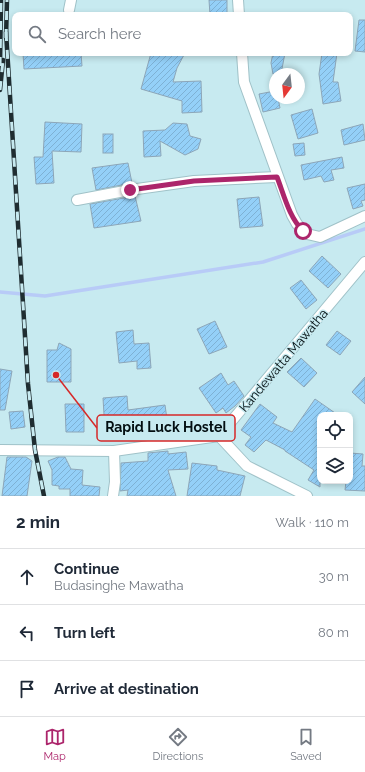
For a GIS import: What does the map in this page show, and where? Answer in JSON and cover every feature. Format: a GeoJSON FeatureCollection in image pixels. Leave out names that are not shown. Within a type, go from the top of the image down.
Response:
{"type":"FeatureCollection","features":[{"type":"Feature","properties":{"kind":"street"},"geometry":{"type":"LineString","coordinates":[[238,0],[239,12]]}},
{"type":"Feature","properties":{"kind":"street"},"geometry":{"type":"LineString","coordinates":[[242,56],[244,82],[277,177],[297,224],[307,234],[320,237],[365,216]]}},
{"type":"Feature","properties":{"kind":"street"},"geometry":{"type":"LineString","coordinates":[[77,200],[130,190],[194,181],[277,177]]}},
{"type":"Feature","properties":{"kind":"street","name":"Kandewatta Mawatha"},"geometry":{"type":"LineString","coordinates":[[219,436],[365,262]]}},
{"type":"Feature","properties":{"kind":"street"},"geometry":{"type":"LineString","coordinates":[[0,450],[114,450],[219,436],[247,466],[307,496]]}},
{"type":"Feature","properties":{"kind":"street"},"geometry":{"type":"LineString","coordinates":[[113,496],[114,450]]}},
{"type":"Feature","properties":{"kind":"building"},"geometry":{"type":"Polygon","coordinates":[[[209,0],[227,0],[227,12],[210,12],[209,0]]]}},
{"type":"Feature","properties":{"kind":"building"},"geometry":{"type":"Polygon","coordinates":[[[359,20],[365,20],[365,52],[355,51],[359,20]]]}},
{"type":"Feature","properties":{"kind":"building"},"geometry":{"type":"Polygon","coordinates":[[[23,56],[81,56],[82,66],[24,69],[23,56]]]}},
{"type":"Feature","properties":{"kind":"building"},"geometry":{"type":"Polygon","coordinates":[[[150,56],[183,56],[177,68],[173,82],[201,81],[202,112],[182,113],[182,101],[141,89],[150,56]]]}},
{"type":"Feature","properties":{"kind":"building"},"geometry":{"type":"Polygon","coordinates":[[[272,56],[284,56],[282,68],[272,68],[272,56]]]}},
{"type":"Feature","properties":{"kind":"building"},"geometry":{"type":"Polygon","coordinates":[[[322,56],[337,56],[333,82],[338,82],[341,101],[323,104],[319,74],[322,56]]]}},
{"type":"Feature","properties":{"kind":"building"},"geometry":{"type":"Polygon","coordinates":[[[269,92],[269,104],[279,104],[280,108],[263,112],[259,94],[269,92]]]}},
{"type":"Feature","properties":{"kind":"building"},"geometry":{"type":"Polygon","coordinates":[[[312,109],[318,133],[298,139],[291,115],[312,109]]]}},
{"type":"Feature","properties":{"kind":"building"},"geometry":{"type":"Polygon","coordinates":[[[45,122],[82,124],[81,152],[52,151],[54,183],[36,184],[34,157],[43,157],[45,122]]]}},
{"type":"Feature","properties":{"kind":"building"},"geometry":{"type":"Polygon","coordinates":[[[173,123],[187,124],[190,136],[201,139],[198,149],[185,155],[160,141],[161,156],[144,157],[143,131],[165,130],[173,123]]]}},
{"type":"Feature","properties":{"kind":"building"},"geometry":{"type":"Polygon","coordinates":[[[363,124],[365,140],[344,145],[341,130],[363,124]]]}},
{"type":"Feature","properties":{"kind":"building"},"geometry":{"type":"Polygon","coordinates":[[[103,134],[113,134],[113,153],[103,153],[103,134]]]}},
{"type":"Feature","properties":{"kind":"building"},"geometry":{"type":"Polygon","coordinates":[[[304,143],[305,155],[295,156],[293,144],[304,143]]]}},
{"type":"Feature","properties":{"kind":"building"},"geometry":{"type":"Polygon","coordinates":[[[342,157],[344,168],[331,170],[334,180],[324,182],[321,176],[304,180],[301,165],[342,157]]]}},
{"type":"Feature","properties":{"kind":"building"},"geometry":{"type":"Polygon","coordinates":[[[128,163],[132,183],[96,190],[92,168],[128,163]]]}},
{"type":"Feature","properties":{"kind":"building"},"geometry":{"type":"Polygon","coordinates":[[[365,184],[365,200],[361,201],[363,206],[353,209],[347,188],[365,184]]]}},
{"type":"Feature","properties":{"kind":"building"},"geometry":{"type":"Polygon","coordinates":[[[135,196],[141,221],[94,228],[90,204],[135,196]]]}},
{"type":"Feature","properties":{"kind":"building"},"geometry":{"type":"Polygon","coordinates":[[[259,197],[263,226],[240,228],[237,199],[259,197]]]}},
{"type":"Feature","properties":{"kind":"building"},"geometry":{"type":"Polygon","coordinates":[[[322,256],[341,274],[328,288],[309,271],[322,256]]]}},
{"type":"Feature","properties":{"kind":"building"},"geometry":{"type":"Polygon","coordinates":[[[301,280],[317,300],[306,309],[290,288],[301,280]]]}},
{"type":"Feature","properties":{"kind":"building"},"geometry":{"type":"Polygon","coordinates":[[[215,321],[227,347],[209,354],[197,329],[215,321]]]}},
{"type":"Feature","properties":{"kind":"building"},"geometry":{"type":"Polygon","coordinates":[[[133,330],[134,344],[149,343],[151,368],[137,369],[137,361],[119,363],[116,332],[133,330]]]}},
{"type":"Feature","properties":{"kind":"building"},"geometry":{"type":"Polygon","coordinates":[[[337,331],[351,341],[340,355],[326,345],[337,331]]]}},
{"type":"Feature","properties":{"kind":"building"},"geometry":{"type":"Polygon","coordinates":[[[59,343],[71,349],[71,382],[47,382],[47,350],[57,350],[59,343]]]}},
{"type":"Feature","properties":{"kind":"building"},"geometry":{"type":"Polygon","coordinates":[[[301,358],[317,373],[304,387],[287,372],[301,358]]]}},
{"type":"Feature","properties":{"kind":"building"},"geometry":{"type":"Polygon","coordinates":[[[0,369],[12,371],[5,410],[0,410],[0,369]]]}},
{"type":"Feature","properties":{"kind":"building"},"geometry":{"type":"Polygon","coordinates":[[[221,373],[228,385],[234,381],[244,396],[226,413],[223,408],[216,413],[199,388],[221,373]]]}},
{"type":"Feature","properties":{"kind":"building"},"geometry":{"type":"Polygon","coordinates":[[[365,377],[365,404],[352,392],[365,377]]]}},
{"type":"Feature","properties":{"kind":"building"},"geometry":{"type":"Polygon","coordinates":[[[127,396],[128,410],[165,405],[168,426],[105,431],[103,398],[127,396]]]}},
{"type":"Feature","properties":{"kind":"building"},"geometry":{"type":"Polygon","coordinates":[[[315,399],[334,412],[317,412],[317,484],[320,484],[320,487],[308,480],[314,470],[285,450],[266,440],[254,452],[245,445],[251,437],[241,430],[260,404],[277,417],[273,423],[292,432],[315,399]]]}},
{"type":"Feature","properties":{"kind":"building"},"geometry":{"type":"Polygon","coordinates":[[[65,404],[84,404],[84,432],[66,432],[65,404]]]}},
{"type":"Feature","properties":{"kind":"building"},"geometry":{"type":"Polygon","coordinates":[[[23,411],[25,427],[11,429],[9,412],[23,411]]]}},
{"type":"Feature","properties":{"kind":"building"},"geometry":{"type":"Polygon","coordinates":[[[168,451],[168,454],[186,452],[188,469],[168,470],[176,496],[127,496],[128,490],[120,491],[121,463],[148,461],[148,453],[168,451]]]}},
{"type":"Feature","properties":{"kind":"building"},"geometry":{"type":"Polygon","coordinates":[[[353,453],[363,454],[362,466],[365,466],[365,491],[345,490],[346,484],[353,484],[353,453]]]}},
{"type":"Feature","properties":{"kind":"building"},"geometry":{"type":"Polygon","coordinates":[[[7,457],[26,457],[32,461],[27,496],[2,496],[7,457]]]}},
{"type":"Feature","properties":{"kind":"building"},"geometry":{"type":"Polygon","coordinates":[[[58,457],[65,457],[71,469],[83,470],[82,485],[100,487],[99,496],[70,496],[70,489],[59,489],[59,486],[52,485],[52,470],[48,461],[58,457]]]}},
{"type":"Feature","properties":{"kind":"building"},"geometry":{"type":"Polygon","coordinates":[[[192,463],[217,466],[217,470],[245,476],[240,496],[187,496],[192,463]]]}},
{"type":"Feature","properties":{"kind":"waterway"},"geometry":{"type":"LineString","coordinates":[[0,292],[45,296],[263,262],[365,229]]}},
{"type":"Feature","properties":{"kind":"railway"},"geometry":{"type":"LineString","coordinates":[[0,66],[1,0]]}},
{"type":"Feature","properties":{"kind":"railway"},"geometry":{"type":"LineString","coordinates":[[6,38],[7,0]]}},
{"type":"Feature","properties":{"kind":"railway"},"geometry":{"type":"LineString","coordinates":[[6,32],[28,384],[35,450],[44,496]]}},
{"type":"Feature","properties":{"kind":"railway"},"geometry":{"type":"LineString","coordinates":[[0,90],[3,60]]}},
{"type":"Feature","properties":{"kind":"place","name":"Rapid Luck Hostel"},"geometry":{"type":"Point","coordinates":[56,375]}},
{"type":"Feature","properties":{"kind":"route"},"geometry":{"type":"LineString","coordinates":[[130,190],[194,181],[277,177],[292,215],[303,231]]}}]}
